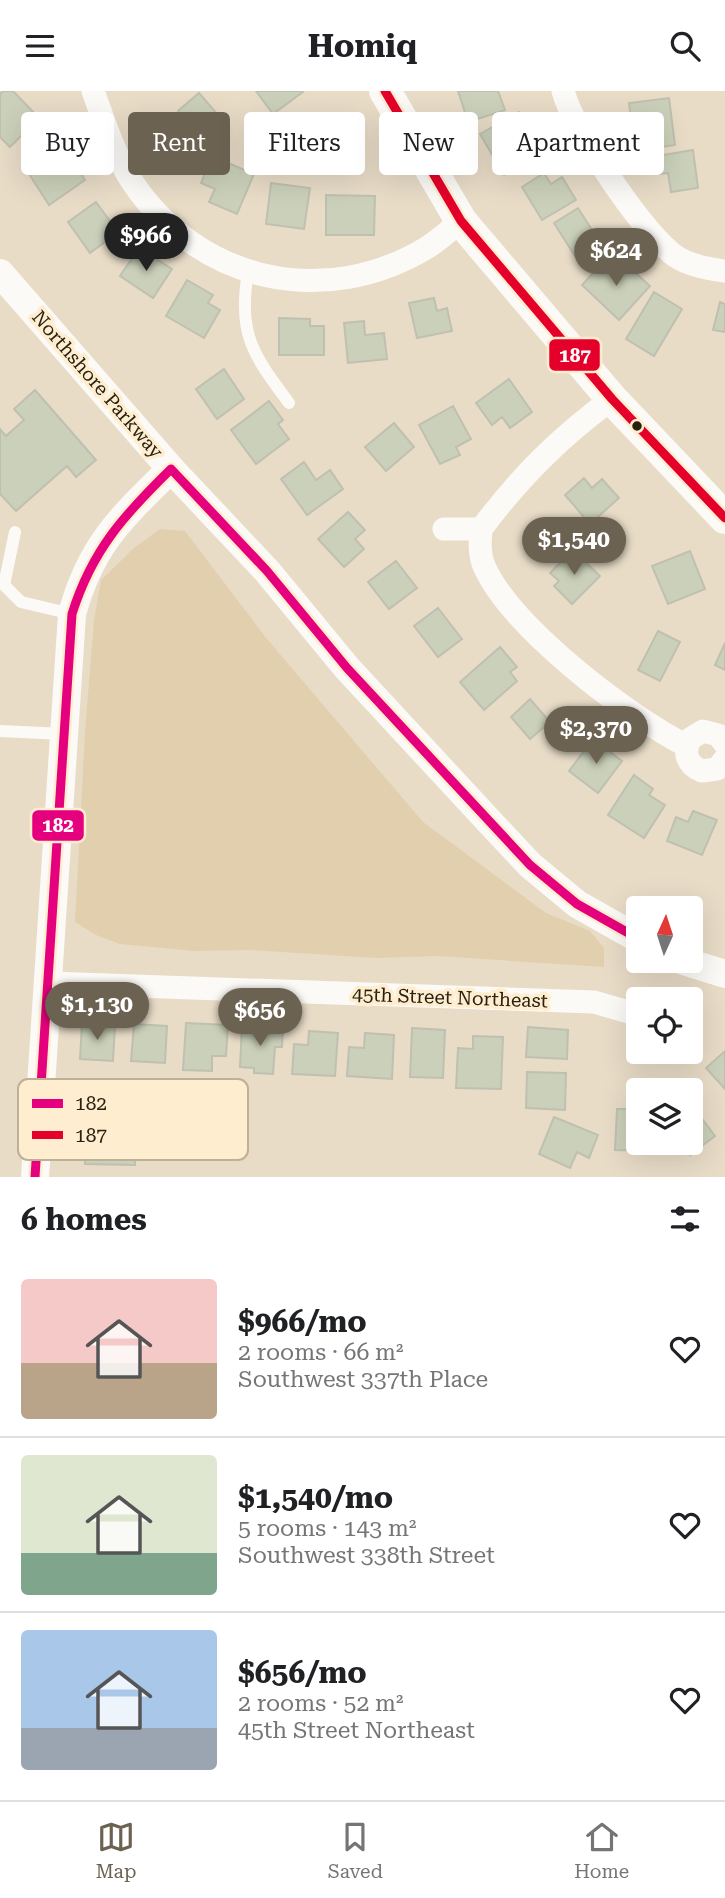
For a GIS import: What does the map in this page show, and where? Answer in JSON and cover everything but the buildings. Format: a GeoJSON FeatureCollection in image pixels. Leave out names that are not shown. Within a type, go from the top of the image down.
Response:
{"type":"FeatureCollection","features":[{"type":"Feature","properties":{"kind":"main road"},"geometry":{"type":"LineString","coordinates":[[385,91],[461,221],[612,399],[725,518]]}},
{"type":"Feature","properties":{"kind":"street"},"geometry":{"type":"LineString","coordinates":[[93,91],[132,182],[159,216],[193,246],[248,273],[296,282],[365,274],[427,248],[461,221]]}},
{"type":"Feature","properties":{"kind":"street"},"geometry":{"type":"LineString","coordinates":[[563,91],[589,143],[623,194],[671,253],[708,269],[725,271]]}},
{"type":"Feature","properties":{"kind":"street","name":"Northshore Parkway"},"geometry":{"type":"LineString","coordinates":[[0,272],[171,469],[267,571],[347,668],[530,865],[577,904],[626,932]]}},
{"type":"Feature","properties":{"kind":"street"},"geometry":{"type":"LineString","coordinates":[[612,399],[566,433],[523,476],[481,529],[483,563],[496,589],[516,614],[632,715],[687,746]]}},
{"type":"Feature","properties":{"kind":"street"},"geometry":{"type":"LineString","coordinates":[[43,1079],[72,614],[81,584],[101,543],[118,520],[171,469]]}},
{"type":"Feature","properties":{"kind":"street"},"geometry":{"type":"LineString","coordinates":[[444,529],[481,529]]}},
{"type":"Feature","properties":{"kind":"street"},"geometry":{"type":"LineString","coordinates":[[725,744],[718,735],[703,731],[690,739],[687,746],[689,762],[702,771],[717,769],[725,759]]}},
{"type":"Feature","properties":{"kind":"street"},"geometry":{"type":"LineString","coordinates":[[704,967],[725,974]]}},
{"type":"Feature","properties":{"kind":"street","name":"45th Street Northeast"},"geometry":{"type":"LineString","coordinates":[[50,983],[594,1002],[626,1011]]}},
{"type":"Feature","properties":{"kind":"lane"},"geometry":{"type":"LineString","coordinates":[[248,273],[243,301],[244,330],[255,356],[289,403]]}},
{"type":"Feature","properties":{"kind":"lane"},"geometry":{"type":"LineString","coordinates":[[15,532],[4,585],[21,603],[72,614]]}},
{"type":"Feature","properties":{"kind":"lane"},"geometry":{"type":"LineString","coordinates":[[0,731],[64,734]]}},
{"type":"Feature","properties":{"kind":"shaded area"},"geometry":{"type":"Polygon","coordinates":[[[160,529],[185,531],[267,639],[423,822],[546,913],[590,931],[604,948],[604,967],[438,956],[377,958],[249,950],[194,951],[120,944],[96,935],[75,922],[85,732],[94,620],[101,580],[134,548],[160,529]]]}},
{"type":"Feature","properties":{"kind":"transit line","name":"187"},"geometry":{"type":"LineString","coordinates":[[385,91],[461,221],[612,399],[725,518]]}},
{"type":"Feature","properties":{"kind":"transit line","name":"182"},"geometry":{"type":"LineString","coordinates":[[41,1079],[72,614],[89,571],[111,535],[171,469],[267,571],[347,668],[530,865],[577,904],[626,932]]}},
{"type":"Feature","properties":{"kind":"transit line","name":"182"},"geometry":{"type":"LineString","coordinates":[[35,1177],[36,1160]]}}]}
